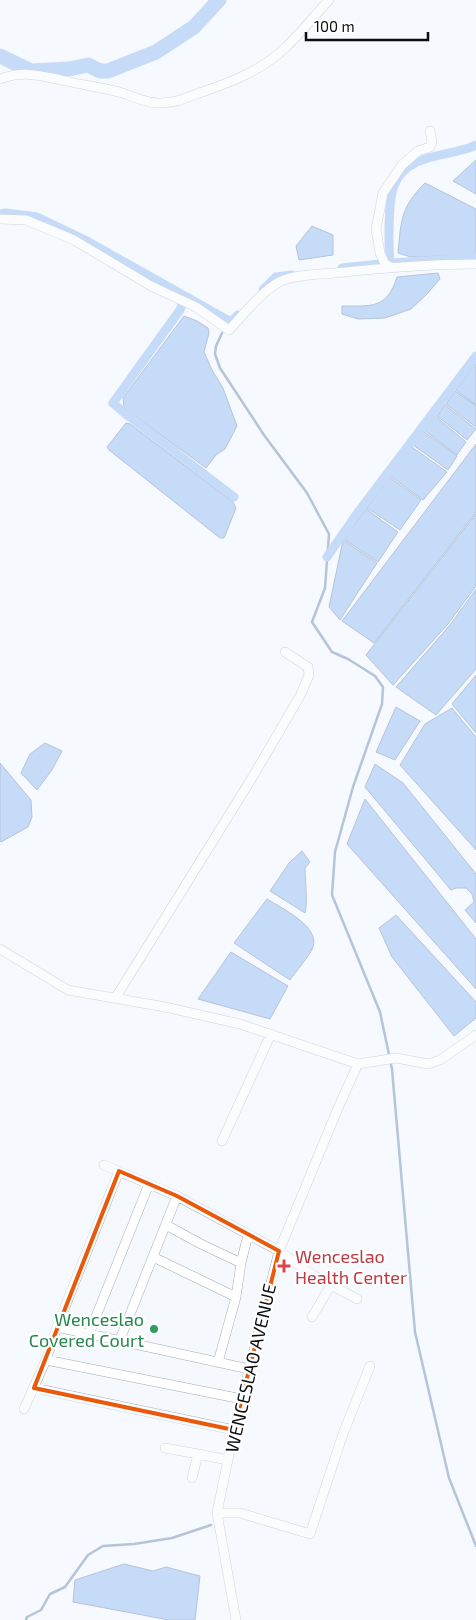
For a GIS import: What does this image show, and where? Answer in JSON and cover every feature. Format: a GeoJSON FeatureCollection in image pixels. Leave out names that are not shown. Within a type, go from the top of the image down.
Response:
{"type":"FeatureCollection","features":[{"type":"Feature","properties":{"kind":"street"},"geometry":{"type":"LineString","coordinates":[[0,79],[12,75],[32,73],[45,78],[55,77],[113,90],[158,103],[174,102],[243,76],[262,66],[285,48],[329,0]]}},
{"type":"Feature","properties":{"kind":"street"},"geometry":{"type":"LineString","coordinates":[[386,263],[376,229],[383,193],[402,165],[418,151],[430,147],[432,142],[430,131]]}},
{"type":"Feature","properties":{"kind":"street"},"geometry":{"type":"LineString","coordinates":[[0,219],[26,220],[74,240],[169,295],[196,307],[229,330],[269,289],[280,281],[386,263],[476,264]]}},
{"type":"Feature","properties":{"kind":"street"},"geometry":{"type":"LineString","coordinates":[[116,997],[252,778],[300,696],[309,675],[308,667],[284,652]]}},
{"type":"Feature","properties":{"kind":"street"},"geometry":{"type":"LineString","coordinates":[[0,949],[68,990],[116,997],[240,1024],[358,1064],[396,1058],[428,1064],[440,1060],[476,1034]]}},
{"type":"Feature","properties":{"kind":"street"},"geometry":{"type":"LineString","coordinates":[[222,1141],[271,1034]]}},
{"type":"Feature","properties":{"kind":"street","name":"WENCESLAO AVENUE"},"geometry":{"type":"LineString","coordinates":[[236,1620],[217,1513],[234,1430],[279,1251],[358,1064]]}},
{"type":"Feature","properties":{"kind":"street"},"geometry":{"type":"LineString","coordinates":[[104,1165],[177,1196],[279,1251],[331,1285],[357,1299]]}},
{"type":"Feature","properties":{"kind":"street"},"geometry":{"type":"LineString","coordinates":[[24,1409],[46,1360],[57,1327],[119,1171]]}},
{"type":"Feature","properties":{"kind":"street"},"geometry":{"type":"LineString","coordinates":[[89,1334],[149,1184]]}},
{"type":"Feature","properties":{"kind":"street"},"geometry":{"type":"LineString","coordinates":[[119,1342],[177,1196]]}},
{"type":"Feature","properties":{"kind":"street"},"geometry":{"type":"LineString","coordinates":[[166,1225],[241,1263]]}},
{"type":"Feature","properties":{"kind":"street"},"geometry":{"type":"LineString","coordinates":[[218,1362],[236,1297],[248,1234]]}},
{"type":"Feature","properties":{"kind":"street"},"geometry":{"type":"LineString","coordinates":[[153,1257],[236,1297]]}},
{"type":"Feature","properties":{"kind":"street"},"geometry":{"type":"LineString","coordinates":[[312,1317],[331,1285]]}},
{"type":"Feature","properties":{"kind":"street"},"geometry":{"type":"LineString","coordinates":[[57,1327],[249,1369]]}},
{"type":"Feature","properties":{"kind":"street"},"geometry":{"type":"LineString","coordinates":[[46,1360],[242,1399]]}},
{"type":"Feature","properties":{"kind":"street"},"geometry":{"type":"LineString","coordinates":[[217,1513],[240,1513],[310,1534],[343,1434],[370,1366]]}},
{"type":"Feature","properties":{"kind":"street"},"geometry":{"type":"LineString","coordinates":[[34,1388],[234,1430]]}},
{"type":"Feature","properties":{"kind":"street"},"geometry":{"type":"LineString","coordinates":[[165,1448],[228,1460]]}},
{"type":"Feature","properties":{"kind":"street"},"geometry":{"type":"LineString","coordinates":[[192,1478],[198,1454]]}},
{"type":"Feature","properties":{"kind":"highlighted area"},"geometry":{"type":"Polygon","coordinates":[[[119,1171],[177,1196],[279,1251],[234,1430],[34,1388],[119,1171]]]}},
{"type":"Feature","properties":{"kind":"water"},"geometry":{"type":"Polygon","coordinates":[[[476,160],[476,194],[453,181],[476,160]]]}},
{"type":"Feature","properties":{"kind":"water"},"geometry":{"type":"Polygon","coordinates":[[[425,183],[476,209],[476,255],[411,257],[398,253],[400,232],[407,207],[411,199],[425,183]]]}},
{"type":"Feature","properties":{"kind":"water"},"geometry":{"type":"Polygon","coordinates":[[[312,226],[333,235],[333,255],[299,260],[296,246],[312,226]]]}},
{"type":"Feature","properties":{"kind":"water"},"geometry":{"type":"Polygon","coordinates":[[[438,273],[440,279],[411,309],[385,318],[358,319],[342,314],[342,306],[377,304],[383,300],[393,287],[397,277],[438,273]]]}},
{"type":"Feature","properties":{"kind":"water"},"geometry":{"type":"Polygon","coordinates":[[[184,316],[208,328],[209,333],[204,352],[223,388],[237,426],[225,449],[216,455],[206,468],[124,408],[123,398],[184,316]]]}},
{"type":"Feature","properties":{"kind":"water"},"geometry":{"type":"Polygon","coordinates":[[[476,363],[476,405],[456,390],[476,363]]]}},
{"type":"Feature","properties":{"kind":"water"},"geometry":{"type":"Polygon","coordinates":[[[455,391],[476,406],[476,427],[446,404],[455,391]]]}},
{"type":"Feature","properties":{"kind":"water"},"geometry":{"type":"Polygon","coordinates":[[[445,405],[476,429],[467,440],[437,416],[445,405]]]}},
{"type":"Feature","properties":{"kind":"water"},"geometry":{"type":"Polygon","coordinates":[[[435,416],[466,442],[457,455],[424,430],[435,416]]]}},
{"type":"Feature","properties":{"kind":"water"},"geometry":{"type":"Polygon","coordinates":[[[126,423],[130,424],[233,502],[236,508],[224,538],[220,538],[109,450],[107,447],[126,423]]]}},
{"type":"Feature","properties":{"kind":"water"},"geometry":{"type":"Polygon","coordinates":[[[424,432],[457,456],[448,470],[413,445],[424,432]]]}},
{"type":"Feature","properties":{"kind":"water"},"geometry":{"type":"Polygon","coordinates":[[[476,444],[476,512],[374,643],[342,621],[476,444]]]}},
{"type":"Feature","properties":{"kind":"water"},"geometry":{"type":"Polygon","coordinates":[[[412,447],[447,472],[423,500],[389,475],[412,447]]]}},
{"type":"Feature","properties":{"kind":"water"},"geometry":{"type":"Polygon","coordinates":[[[389,477],[421,500],[400,530],[367,508],[389,477]]]}},
{"type":"Feature","properties":{"kind":"water"},"geometry":{"type":"Polygon","coordinates":[[[366,509],[398,532],[378,562],[344,539],[366,509]]]}},
{"type":"Feature","properties":{"kind":"water"},"geometry":{"type":"Polygon","coordinates":[[[476,514],[476,586],[448,624],[393,685],[366,655],[476,514]]]}},
{"type":"Feature","properties":{"kind":"water"},"geometry":{"type":"Polygon","coordinates":[[[343,540],[377,563],[340,620],[329,607],[343,540]]]}},
{"type":"Feature","properties":{"kind":"water"},"geometry":{"type":"Polygon","coordinates":[[[476,589],[476,669],[436,715],[396,687],[450,625],[476,589]]]}},
{"type":"Feature","properties":{"kind":"water"},"geometry":{"type":"Polygon","coordinates":[[[476,675],[476,733],[452,704],[476,675]]]}},
{"type":"Feature","properties":{"kind":"water"},"geometry":{"type":"Polygon","coordinates":[[[396,707],[420,721],[395,760],[376,752],[396,707]]]}},
{"type":"Feature","properties":{"kind":"water"},"geometry":{"type":"Polygon","coordinates":[[[452,708],[476,737],[476,850],[400,765],[425,724],[452,708]]]}},
{"type":"Feature","properties":{"kind":"water"},"geometry":{"type":"Polygon","coordinates":[[[45,743],[62,751],[52,770],[37,790],[21,773],[30,754],[45,743]]]}},
{"type":"Feature","properties":{"kind":"water"},"geometry":{"type":"Polygon","coordinates":[[[0,763],[31,800],[32,817],[28,827],[1,842],[0,841],[0,763]]]}},
{"type":"Feature","properties":{"kind":"water"},"geometry":{"type":"Polygon","coordinates":[[[375,764],[403,783],[476,874],[476,923],[465,910],[474,902],[472,894],[466,888],[451,890],[365,787],[375,764]]]}},
{"type":"Feature","properties":{"kind":"water"},"geometry":{"type":"Polygon","coordinates":[[[365,799],[476,939],[476,989],[347,844],[365,799]]]}},
{"type":"Feature","properties":{"kind":"water"},"geometry":{"type":"Polygon","coordinates":[[[302,851],[310,862],[305,868],[305,913],[270,891],[289,863],[302,851]]]}},
{"type":"Feature","properties":{"kind":"water"},"geometry":{"type":"Polygon","coordinates":[[[267,899],[298,918],[311,932],[314,939],[311,951],[290,980],[234,943],[267,899]]]}},
{"type":"Feature","properties":{"kind":"water"},"geometry":{"type":"Polygon","coordinates":[[[396,915],[476,1002],[476,1018],[454,1036],[392,957],[379,928],[396,915]]]}},
{"type":"Feature","properties":{"kind":"water"},"geometry":{"type":"Polygon","coordinates":[[[231,952],[288,986],[270,1019],[198,999],[231,952]]]}},
{"type":"Feature","properties":{"kind":"water"},"geometry":{"type":"Polygon","coordinates":[[[124,1564],[153,1571],[166,1567],[200,1576],[195,1620],[169,1620],[73,1602],[75,1580],[124,1564]]]}},
{"type":"Feature","properties":{"kind":"waterway"},"geometry":{"type":"LineString","coordinates":[[0,56],[31,71],[69,69],[88,65],[100,71],[108,71],[156,52],[194,27],[219,0]]}},
{"type":"Feature","properties":{"kind":"waterway"},"geometry":{"type":"LineString","coordinates":[[390,263],[389,228],[392,190],[401,174],[424,159],[476,145]]}},
{"type":"Feature","properties":{"kind":"waterway"},"geometry":{"type":"LineString","coordinates":[[0,214],[37,217],[85,240],[231,322],[238,315]]}},
{"type":"Feature","properties":{"kind":"waterway"},"geometry":{"type":"LineString","coordinates":[[342,268],[476,258]]}},
{"type":"Feature","properties":{"kind":"waterway"},"geometry":{"type":"LineString","coordinates":[[263,290],[276,277],[292,275]]}},
{"type":"Feature","properties":{"kind":"waterway"},"geometry":{"type":"LineString","coordinates":[[185,297],[180,310],[113,403],[234,497]]}},
{"type":"Feature","properties":{"kind":"waterway"},"geometry":{"type":"LineString","coordinates":[[222,333],[216,346],[215,354],[220,368],[264,435],[307,493],[329,534],[325,588],[312,622],[332,652],[348,659],[375,676],[383,687],[382,704],[353,787],[335,852],[332,895],[380,1012],[392,1069],[415,1332],[449,1478],[476,1546]]}},
{"type":"Feature","properties":{"kind":"waterway"},"geometry":{"type":"LineString","coordinates":[[327,557],[356,515],[476,356]]}},
{"type":"Feature","properties":{"kind":"waterway"},"geometry":{"type":"LineString","coordinates":[[26,1620],[27,1617],[41,1610],[50,1594],[65,1587],[88,1555],[103,1546],[134,1544],[172,1538],[211,1525]]}},
{"type":"Feature","properties":{"kind":"place","name":"Wenceslao Health Center"},"geometry":{"type":"Point","coordinates":[284,1266]}},
{"type":"Feature","properties":{"kind":"place","name":"Wenceslao Covered Court"},"geometry":{"type":"Point","coordinates":[154,1329]}}]}
